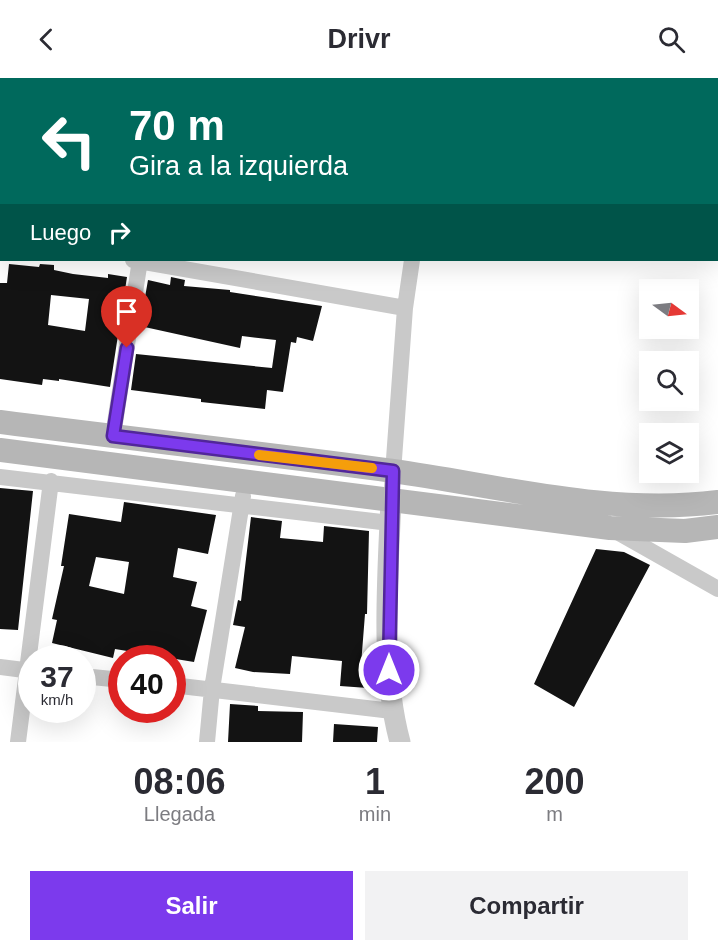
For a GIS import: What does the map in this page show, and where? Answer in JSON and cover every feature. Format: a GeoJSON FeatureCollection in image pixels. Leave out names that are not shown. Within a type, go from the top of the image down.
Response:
{"type":"FeatureCollection","features":[{"type":"Feature","properties":{"kind":"main road"},"geometry":{"type":"LineString","coordinates":[[0,422],[393,471],[615,506],[686,506],[718,502]]}},
{"type":"Feature","properties":{"kind":"main road"},"geometry":{"type":"LineString","coordinates":[[0,450],[245,480],[390,511],[610,528],[685,531],[718,527]]}},
{"type":"Feature","properties":{"kind":"street"},"geometry":{"type":"LineString","coordinates":[[113,436],[138,261]]}},
{"type":"Feature","properties":{"kind":"street"},"geometry":{"type":"LineString","coordinates":[[144,261],[405,308]]}},
{"type":"Feature","properties":{"kind":"street"},"geometry":{"type":"LineString","coordinates":[[400,742],[392,711],[389,670],[390,511],[405,308],[412,261]]}},
{"type":"Feature","properties":{"kind":"street"},"geometry":{"type":"LineString","coordinates":[[0,477],[51,481],[241,505],[390,511]]}},
{"type":"Feature","properties":{"kind":"street"},"geometry":{"type":"LineString","coordinates":[[207,742],[212,689],[245,480]]}},
{"type":"Feature","properties":{"kind":"street"},"geometry":{"type":"LineString","coordinates":[[32,645],[51,481]]}},
{"type":"Feature","properties":{"kind":"street"},"geometry":{"type":"LineString","coordinates":[[610,528],[718,589]]}},
{"type":"Feature","properties":{"kind":"street"},"geometry":{"type":"LineString","coordinates":[[0,667],[18,669]]}},
{"type":"Feature","properties":{"kind":"street"},"geometry":{"type":"LineString","coordinates":[[186,687],[392,711]]}},
{"type":"Feature","properties":{"kind":"street"},"geometry":{"type":"LineString","coordinates":[[18,742],[21,723]]}},
{"type":"Feature","properties":{"kind":"building"},"geometry":{"type":"Polygon","coordinates":[[[9,264],[39,267],[40,264],[54,265],[54,270],[73,274],[108,278],[108,274],[127,277],[110,387],[59,379],[59,381],[43,379],[42,385],[0,379],[0,283],[7,283],[9,264]],[[51,295],[48,325],[85,331],[89,299],[51,295]]]}},
{"type":"Feature","properties":{"kind":"building"},"geometry":{"type":"Polygon","coordinates":[[[171,277],[185,280],[184,286],[230,290],[230,292],[322,306],[313,341],[297,337],[296,343],[291,342],[283,392],[267,390],[265,409],[201,402],[201,399],[131,390],[136,354],[272,368],[276,340],[242,336],[240,348],[140,326],[148,280],[170,285],[171,277]]]}},
{"type":"Feature","properties":{"kind":"building"},"geometry":{"type":"Polygon","coordinates":[[[0,488],[33,491],[18,630],[0,629],[0,488]]]}},
{"type":"Feature","properties":{"kind":"building"},"geometry":{"type":"Polygon","coordinates":[[[124,502],[216,515],[208,554],[178,548],[173,577],[197,582],[191,606],[207,610],[194,662],[186,661],[186,645],[108,645],[108,657],[96,654],[96,645],[52,643],[57,620],[52,619],[64,566],[61,566],[69,514],[121,522],[124,502]],[[96,557],[89,586],[124,594],[129,562],[96,557]]]}},
{"type":"Feature","properties":{"kind":"building"},"geometry":{"type":"Polygon","coordinates":[[[251,517],[282,521],[280,538],[323,542],[324,526],[369,531],[367,614],[365,614],[361,665],[369,665],[368,688],[340,686],[342,661],[292,656],[290,674],[253,672],[235,668],[245,627],[233,625],[238,600],[241,601],[251,517]]]}},
{"type":"Feature","properties":{"kind":"building"},"geometry":{"type":"Polygon","coordinates":[[[596,549],[624,552],[650,565],[574,707],[534,684],[596,549]]]}},
{"type":"Feature","properties":{"kind":"building"},"geometry":{"type":"Polygon","coordinates":[[[230,704],[258,706],[258,711],[303,712],[302,742],[228,742],[230,704]]]}},
{"type":"Feature","properties":{"kind":"building"},"geometry":{"type":"Polygon","coordinates":[[[334,724],[378,727],[377,742],[333,742],[334,724]]]}},
{"type":"Feature","properties":{"kind":"slow traffic"},"geometry":{"type":"LineString","coordinates":[[259,455],[372,468]]}},
{"type":"Feature","properties":{"kind":"route"},"geometry":{"type":"LineString","coordinates":[[127,348],[113,436],[393,471],[389,579],[389,670]]}}]}
